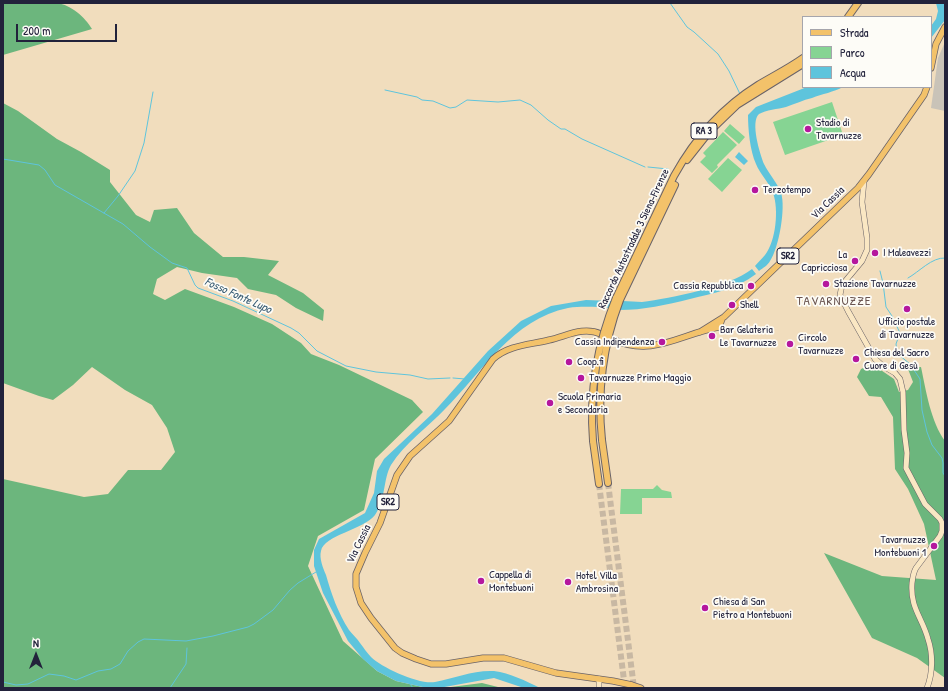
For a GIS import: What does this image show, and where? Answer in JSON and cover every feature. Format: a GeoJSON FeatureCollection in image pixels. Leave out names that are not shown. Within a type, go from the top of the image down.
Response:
{"type":"FeatureCollection","features":[{"type":"Feature","properties":{"kind":"highway"},"geometry":{"type":"LineString","coordinates":[[849,16],[858,3]]}},
{"type":"Feature","properties":{"kind":"highway"},"geometry":{"type":"LineString","coordinates":[[854,16],[862,3]]}},
{"type":"Feature","properties":{"kind":"highway","name":"Raccordo Autostradale 3 Siena-Firenze"},"geometry":{"type":"LineString","coordinates":[[600,484],[593,441],[592,401],[595,370],[604,330],[644,243],[684,159],[706,128],[734,102],[758,85],[802,59]]}},
{"type":"Feature","properties":{"kind":"highway","name":"Raccordo Autostradale 3 Siena-Firenze"},"geometry":{"type":"LineString","coordinates":[[644,243],[687,160],[710,131],[737,105],[802,65]]}},
{"type":"Feature","properties":{"kind":"highway","name":"Raccordo Autostradale 3 Siena-Firenze"},"geometry":{"type":"LineString","coordinates":[[608,483],[602,440],[600,406],[602,372],[618,299]]}},
{"type":"Feature","properties":{"kind":"main road"},"geometry":{"type":"LineString","coordinates":[[932,63],[936,44],[945,27]]}},
{"type":"Feature","properties":{"kind":"main road","name":"Via Cassia"},"geometry":{"type":"LineString","coordinates":[[612,339],[630,346],[645,346],[673,342],[718,324],[857,189],[924,95],[927,88]]}},
{"type":"Feature","properties":{"kind":"main road"},"geometry":{"type":"LineString","coordinates":[[864,181],[863,199],[867,247],[866,254],[860,264],[842,285],[840,291],[843,301],[875,359],[895,373],[900,379],[903,392],[907,453],[906,468],[926,504],[942,523],[942,531],[940,536],[916,568],[912,582],[913,604],[927,635],[931,654],[931,673],[927,688]]}},
{"type":"Feature","properties":{"kind":"main road"},"geometry":{"type":"LineString","coordinates":[[857,189],[863,199]]}},
{"type":"Feature","properties":{"kind":"main road","name":"Via Cassia"},"geometry":{"type":"LineString","coordinates":[[601,334],[593,331],[580,331],[547,341],[511,348],[502,352],[493,359],[449,421],[423,444],[404,464],[393,485],[386,509],[357,569],[355,581],[361,603],[371,618],[395,648],[412,658],[431,664],[446,664],[483,658],[512,659],[556,673],[599,679],[641,688]]}},
{"type":"Feature","properties":{"kind":"main road"},"geometry":{"type":"LineString","coordinates":[[599,679],[599,688]]}},
{"type":"Feature","properties":{"kind":"shaded area"},"geometry":{"type":"Polygon","coordinates":[[[945,42],[945,111],[931,108],[938,58],[945,42]]]}},
{"type":"Feature","properties":{"kind":"green space"},"geometry":{"type":"Polygon","coordinates":[[[44,2],[62,4],[77,12],[86,20],[92,29],[3,55],[3,3],[44,2]]]}},
{"type":"Feature","properties":{"kind":"green space","name":"Stadio di Tavarnuzze"},"geometry":{"type":"Polygon","coordinates":[[[832,102],[843,135],[785,155],[773,122],[832,102]]]}},
{"type":"Feature","properties":{"kind":"green space"},"geometry":{"type":"Polygon","coordinates":[[[3,103],[18,111],[57,139],[110,170],[110,182],[136,215],[150,222],[154,210],[177,208],[194,233],[223,257],[244,257],[279,261],[268,275],[303,293],[324,310],[323,321],[296,308],[276,295],[248,289],[237,278],[202,273],[177,267],[157,279],[153,294],[165,300],[185,289],[234,307],[272,324],[301,343],[311,354],[339,365],[412,400],[423,412],[375,459],[364,510],[318,536],[308,566],[343,641],[377,671],[396,681],[427,688],[3,688],[3,479],[84,497],[108,494],[128,470],[161,470],[175,452],[167,428],[152,405],[125,390],[92,367],[73,385],[53,400],[3,383],[3,103]]]}},
{"type":"Feature","properties":{"kind":"green space"},"geometry":{"type":"Polygon","coordinates":[[[730,124],[745,137],[739,144],[724,131],[730,124]]]}},
{"type":"Feature","properties":{"kind":"green space"},"geometry":{"type":"Polygon","coordinates":[[[723,132],[737,145],[717,165],[718,167],[712,173],[700,162],[706,156],[703,153],[723,132]]]}},
{"type":"Feature","properties":{"kind":"green space"},"geometry":{"type":"Polygon","coordinates":[[[728,158],[742,170],[722,192],[708,179],[728,158]]]}},
{"type":"Feature","properties":{"kind":"green space"},"geometry":{"type":"Polygon","coordinates":[[[872,364],[894,379],[899,392],[908,390],[913,382],[908,369],[921,367],[933,416],[945,441],[945,678],[917,658],[872,638],[824,553],[882,576],[936,580],[924,524],[908,489],[895,469],[893,417],[881,397],[869,396],[857,377],[861,369],[872,364]]]}},
{"type":"Feature","properties":{"kind":"green space"},"geometry":{"type":"Polygon","coordinates":[[[657,485],[662,490],[671,492],[672,498],[642,498],[642,514],[620,514],[621,489],[653,489],[657,485]]]}},
{"type":"Feature","properties":{"kind":"green space"},"geometry":{"type":"Polygon","coordinates":[[[482,683],[502,688],[443,688],[482,683]]]}},
{"type":"Feature","properties":{"kind":"water"},"geometry":{"type":"Polygon","coordinates":[[[936,3],[945,3],[945,20],[932,37],[932,25],[936,19],[938,11],[936,3]]]}},
{"type":"Feature","properties":{"kind":"water"},"geometry":{"type":"Polygon","coordinates":[[[804,88],[841,88],[786,107],[759,114],[756,118],[755,124],[760,153],[764,164],[781,193],[783,208],[779,237],[773,255],[768,264],[759,271],[755,266],[765,255],[772,242],[776,207],[773,193],[758,168],[752,153],[748,127],[748,115],[756,107],[804,88]]]}},
{"type":"Feature","properties":{"kind":"water"},"geometry":{"type":"Polygon","coordinates":[[[739,152],[748,161],[744,165],[735,157],[739,152]]]}},
{"type":"Feature","properties":{"kind":"water"},"geometry":{"type":"Polygon","coordinates":[[[752,269],[756,274],[748,279],[733,287],[708,295],[664,305],[619,310],[623,301],[642,302],[699,291],[729,281],[752,269]]]}},
{"type":"Feature","properties":{"kind":"water"},"geometry":{"type":"Polygon","coordinates":[[[586,300],[613,301],[610,308],[573,307],[548,314],[531,323],[515,335],[500,349],[445,409],[396,457],[388,471],[383,496],[379,509],[375,515],[362,525],[329,541],[324,545],[321,551],[322,563],[338,610],[349,630],[376,661],[392,671],[420,681],[435,682],[471,673],[494,671],[512,675],[540,688],[524,688],[494,678],[439,688],[427,688],[396,681],[377,671],[363,659],[348,641],[323,593],[314,566],[314,550],[319,539],[365,513],[374,493],[377,471],[384,459],[432,414],[488,351],[521,321],[551,306],[586,300]]]}},
{"type":"Feature","properties":{"kind":"waterway"},"geometry":{"type":"LineString","coordinates":[[670,3],[687,27],[718,54],[729,71],[740,94]]}},
{"type":"Feature","properties":{"kind":"waterway"},"geometry":{"type":"LineString","coordinates":[[385,90],[417,97],[422,100],[433,101],[450,108],[456,107],[467,100],[498,102],[520,100],[531,105],[561,129],[565,129],[582,139],[645,167]]}},
{"type":"Feature","properties":{"kind":"waterway"},"geometry":{"type":"LineString","coordinates":[[104,213],[135,171],[144,143],[153,92]]}},
{"type":"Feature","properties":{"kind":"waterway","name":"Fosso Fonte Lupo"},"geometry":{"type":"LineString","coordinates":[[3,159],[39,165],[45,170],[55,185],[123,224],[172,263],[187,268],[198,288],[233,301],[291,328],[299,333],[317,351],[346,366],[376,372],[410,375],[428,379],[450,378]]}},
{"type":"Feature","properties":{"kind":"waterway"},"geometry":{"type":"LineString","coordinates":[[648,167],[668,169]]}},
{"type":"Feature","properties":{"kind":"waterway"},"geometry":{"type":"LineString","coordinates":[[908,278],[930,262],[940,258],[945,258]]}},
{"type":"Feature","properties":{"kind":"waterway"},"geometry":{"type":"LineString","coordinates":[[880,271],[886,307],[900,333],[896,344],[897,351],[899,355],[910,364],[920,379],[922,410],[927,432],[932,445],[942,458],[943,473],[945,476]]}},
{"type":"Feature","properties":{"kind":"waterway","name":"Fosso Fonte Lupo"},"geometry":{"type":"LineString","coordinates":[[453,378],[465,379]]}},
{"type":"Feature","properties":{"kind":"waterway"},"geometry":{"type":"LineString","coordinates":[[3,682],[16,685],[28,684],[49,674],[64,676],[76,680],[98,671],[111,669],[120,664],[128,651],[144,639],[186,641],[248,627],[273,610],[298,583],[316,572]]}},
{"type":"Feature","properties":{"kind":"waterway"},"geometry":{"type":"LineString","coordinates":[[170,688],[186,664],[187,648]]}},
{"type":"Feature","properties":{"kind":"waterway"},"geometry":{"type":"LineString","coordinates":[[410,684],[413,688]]}},
{"type":"Feature","properties":{"kind":"tunnel"},"geometry":{"type":"LineString","coordinates":[[608,483],[634,688]]}},
{"type":"Feature","properties":{"kind":"tunnel"},"geometry":{"type":"LineString","coordinates":[[599,484],[625,688]]}},
{"type":"Feature","properties":{"kind":"place","name":"Stadio di Tavarnuzze"},"geometry":{"type":"Point","coordinates":[808,129]}},
{"type":"Feature","properties":{"kind":"place","name":"Terzotempo"},"geometry":{"type":"Point","coordinates":[755,190]}},
{"type":"Feature","properties":{"kind":"place","name":"I Maleavezzi"},"geometry":{"type":"Point","coordinates":[875,253]}},
{"type":"Feature","properties":{"kind":"place","name":"La Capricciosa"},"geometry":{"type":"Point","coordinates":[855,261]}},
{"type":"Feature","properties":{"kind":"place","name":"Stazione Tavarnuzze"},"geometry":{"type":"Point","coordinates":[826,284]}},
{"type":"Feature","properties":{"kind":"place","name":"Cassia Repubblica"},"geometry":{"type":"Point","coordinates":[751,286]}},
{"type":"Feature","properties":{"kind":"place","name":"Shell"},"geometry":{"type":"Point","coordinates":[732,305]}},
{"type":"Feature","properties":{"kind":"place","name":"Ufficio postale di Tavarnuzze"},"geometry":{"type":"Point","coordinates":[907,309]}},
{"type":"Feature","properties":{"kind":"place","name":"Bar Gelateria Le Tavarnuzze"},"geometry":{"type":"Point","coordinates":[712,336]}},
{"type":"Feature","properties":{"kind":"place","name":"Cassia Indipendenza"},"geometry":{"type":"Point","coordinates":[662,342]}},
{"type":"Feature","properties":{"kind":"place","name":"Circolo Tavarnuzze"},"geometry":{"type":"Point","coordinates":[790,344]}},
{"type":"Feature","properties":{"kind":"place","name":"Chiesa del Sacro Cuore di Gesù"},"geometry":{"type":"Point","coordinates":[856,359]}},
{"type":"Feature","properties":{"kind":"place","name":"Coop.fi"},"geometry":{"type":"Point","coordinates":[569,362]}},
{"type":"Feature","properties":{"kind":"place","name":"Tavarnuzze Primo Maggio"},"geometry":{"type":"Point","coordinates":[581,378]}},
{"type":"Feature","properties":{"kind":"place","name":"Scuola Primaria e Secondaria"},"geometry":{"type":"Point","coordinates":[550,403]}},
{"type":"Feature","properties":{"kind":"place","name":"Tavarnuzze Montebuoni 1"},"geometry":{"type":"Point","coordinates":[934,546]}},
{"type":"Feature","properties":{"kind":"place","name":"Cappella di Montebuoni"},"geometry":{"type":"Point","coordinates":[481,581]}},
{"type":"Feature","properties":{"kind":"place","name":"Hotel Villa Ambrosina"},"geometry":{"type":"Point","coordinates":[568,582]}},
{"type":"Feature","properties":{"kind":"place","name":"Chiesa di San Pietro a Montebuoni"},"geometry":{"type":"Point","coordinates":[705,608]}},
{"type":"Feature","properties":{"kind":"district","name":"TAVARNUZZE"},"geometry":{"type":"Point","coordinates":[834,302]}}]}
